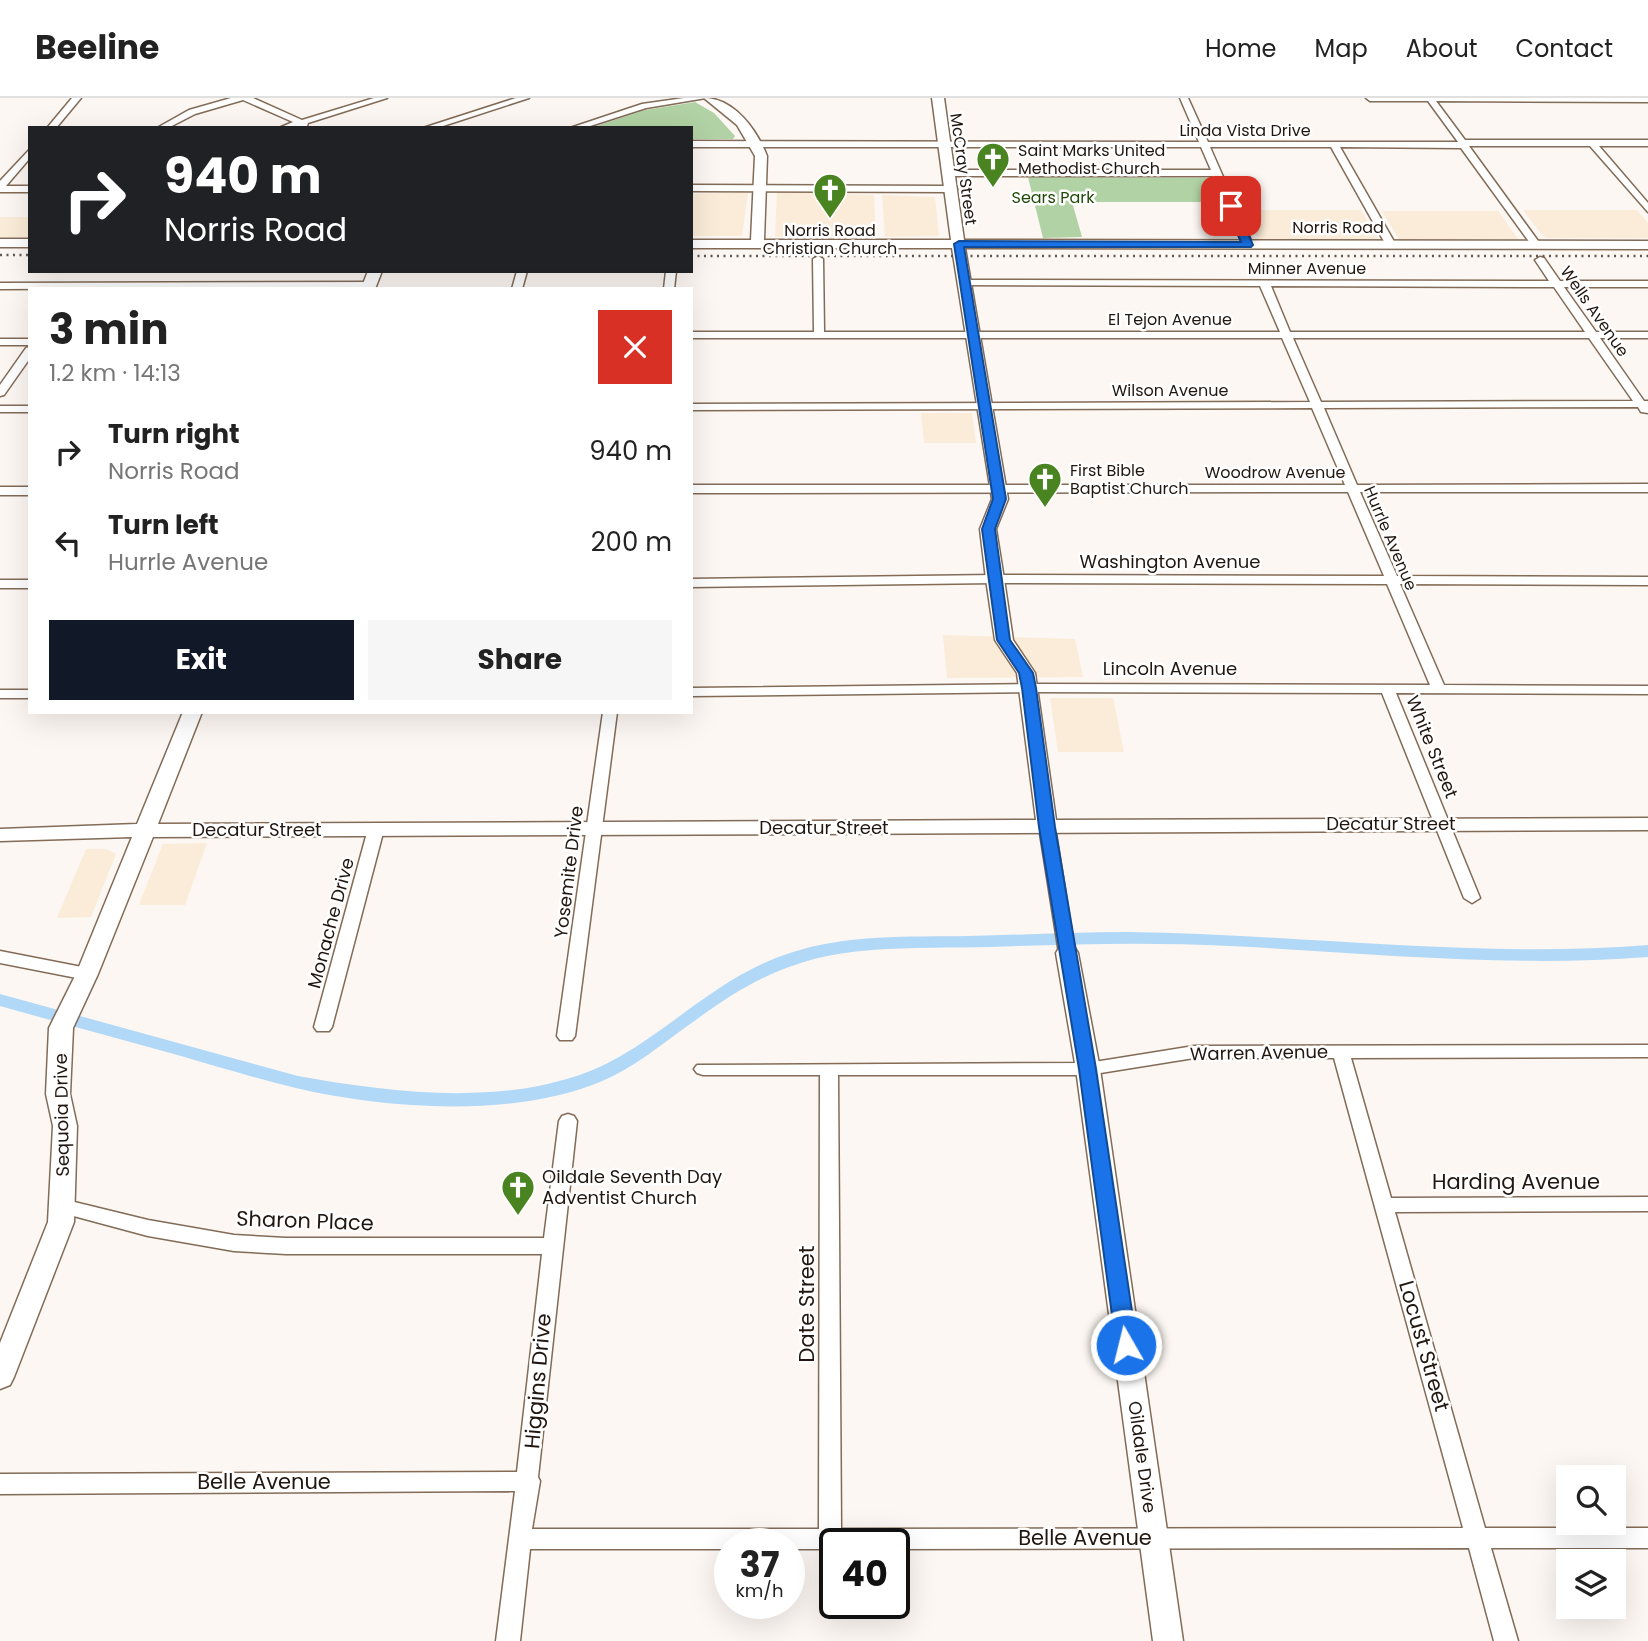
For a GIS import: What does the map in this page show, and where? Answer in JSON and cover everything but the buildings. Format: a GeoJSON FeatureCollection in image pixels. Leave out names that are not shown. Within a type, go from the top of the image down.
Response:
{"type":"FeatureCollection","features":[{"type":"Feature","properties":{"kind":"street"},"geometry":{"type":"LineString","coordinates":[[53,126],[77,98]]}},
{"type":"Feature","properties":{"kind":"street"},"geometry":{"type":"LineString","coordinates":[[165,126],[192,113],[240,98]]}},
{"type":"Feature","properties":{"kind":"street"},"geometry":{"type":"LineString","coordinates":[[246,98],[309,126]]}},
{"type":"Feature","properties":{"kind":"street"},"geometry":{"type":"LineString","coordinates":[[289,126],[383,98]]}},
{"type":"Feature","properties":{"kind":"street"},"geometry":{"type":"LineString","coordinates":[[434,126],[525,98]]}},
{"type":"Feature","properties":{"kind":"street"},"geometry":{"type":"LineString","coordinates":[[580,126],[645,106],[702,98]]}},
{"type":"Feature","properties":{"kind":"street"},"geometry":{"type":"LineString","coordinates":[[710,98],[736,116],[757,144],[762,166],[757,244]]}},
{"type":"Feature","properties":{"kind":"street","name":"McCray Street"},"geometry":{"type":"LineString","coordinates":[[938,98],[959,244]]}},
{"type":"Feature","properties":{"kind":"street"},"geometry":{"type":"LineString","coordinates":[[1184,98],[1248,245]]}},
{"type":"Feature","properties":{"kind":"street"},"geometry":{"type":"LineString","coordinates":[[1370,98],[1648,99]]}},
{"type":"Feature","properties":{"kind":"street"},"geometry":{"type":"LineString","coordinates":[[1430,98],[1536,245]]}},
{"type":"Feature","properties":{"kind":"street"},"geometry":{"type":"LineString","coordinates":[[1592,143],[1648,209]]}},
{"type":"Feature","properties":{"kind":"street","name":"Linda Vista Drive"},"geometry":{"type":"LineString","coordinates":[[693,144],[1648,143]]}},
{"type":"Feature","properties":{"kind":"street"},"geometry":{"type":"LineString","coordinates":[[1334,145],[1391,245]]}},
{"type":"Feature","properties":{"kind":"street"},"geometry":{"type":"LineString","coordinates":[[0,188],[28,154]]}},
{"type":"Feature","properties":{"kind":"street"},"geometry":{"type":"LineString","coordinates":[[950,173],[1217,173]]}},
{"type":"Feature","properties":{"kind":"street"},"geometry":{"type":"LineString","coordinates":[[0,188],[28,189]]}},
{"type":"Feature","properties":{"kind":"street"},"geometry":{"type":"LineString","coordinates":[[693,188],[952,189]]}},
{"type":"Feature","properties":{"kind":"street"},"geometry":{"type":"LineString","coordinates":[[0,243],[28,243]]}},
{"type":"Feature","properties":{"kind":"street","name":"Norris Road"},"geometry":{"type":"LineString","coordinates":[[693,244],[1648,245]]}},
{"type":"Feature","properties":{"kind":"street","name":"Oildale Drive"},"geometry":{"type":"LineString","coordinates":[[959,244],[998,488],[998,507],[988,529],[1004,640],[1026,673],[1029,688],[1047,827],[1087,1069],[1168,1641]]}},
{"type":"Feature","properties":{"kind":"street"},"geometry":{"type":"LineString","coordinates":[[818,260],[819,334]]}},
{"type":"Feature","properties":{"kind":"street","name":"Wells Avenue"},"geometry":{"type":"LineString","coordinates":[[1540,260],[1646,408]]}},
{"type":"Feature","properties":{"kind":"street","name":"Minner Avenue"},"geometry":{"type":"LineString","coordinates":[[967,283],[1648,284]]}},
{"type":"Feature","properties":{"kind":"street","name":"Hurrle Avenue"},"geometry":{"type":"LineString","coordinates":[[1264,284],[1439,689]]}},
{"type":"Feature","properties":{"kind":"street"},"geometry":{"type":"LineString","coordinates":[[0,286],[369,287]]}},
{"type":"Feature","properties":{"kind":"street","name":"El Tejon Avenue"},"geometry":{"type":"LineString","coordinates":[[693,335],[1648,335]]}},
{"type":"Feature","properties":{"kind":"street"},"geometry":{"type":"LineString","coordinates":[[0,342],[28,342]]}},
{"type":"Feature","properties":{"kind":"street"},"geometry":{"type":"LineString","coordinates":[[0,393],[28,353]]}},
{"type":"Feature","properties":{"kind":"street","name":"Wilson Avenue"},"geometry":{"type":"LineString","coordinates":[[693,407],[1317,405],[1646,408]]}},
{"type":"Feature","properties":{"kind":"street"},"geometry":{"type":"LineString","coordinates":[[0,409],[28,409]]}},
{"type":"Feature","properties":{"kind":"street","name":"Woodrow Avenue"},"geometry":{"type":"LineString","coordinates":[[693,489],[1648,488]]}},
{"type":"Feature","properties":{"kind":"street"},"geometry":{"type":"LineString","coordinates":[[0,491],[28,491]]}},
{"type":"Feature","properties":{"kind":"street","name":"Washington Avenue"},"geometry":{"type":"LineString","coordinates":[[693,583],[995,579],[1648,581]]}},
{"type":"Feature","properties":{"kind":"street"},"geometry":{"type":"LineString","coordinates":[[0,584],[28,584]]}},
{"type":"Feature","properties":{"kind":"street","name":"Lincoln Avenue"},"geometry":{"type":"LineString","coordinates":[[693,692],[1029,688],[1648,690]]}},
{"type":"Feature","properties":{"kind":"street","name":"White Street"},"geometry":{"type":"LineString","coordinates":[[1387,689],[1472,898]]}},
{"type":"Feature","properties":{"kind":"street"},"geometry":{"type":"LineString","coordinates":[[0,694],[28,694]]}},
{"type":"Feature","properties":{"kind":"street","name":"Sequoia Drive"},"geometry":{"type":"LineString","coordinates":[[0,1377],[61,1222],[65,1126],[58,1094],[61,1028],[87,974],[192,714]]}},
{"type":"Feature","properties":{"kind":"street","name":"Yosemite Drive"},"geometry":{"type":"LineString","coordinates":[[566,1036],[610,714]]}},
{"type":"Feature","properties":{"kind":"street","name":"Decatur Street"},"geometry":{"type":"LineString","coordinates":[[0,835],[60,831],[1648,824]]}},
{"type":"Feature","properties":{"kind":"street","name":"Monache Drive"},"geometry":{"type":"LineString","coordinates":[[323,1027],[376,829]]}},
{"type":"Feature","properties":{"kind":"street"},"geometry":{"type":"LineString","coordinates":[[0,957],[87,974]]}},
{"type":"Feature","properties":{"kind":"street","name":"Warren Avenue"},"geometry":{"type":"LineString","coordinates":[[703,1069],[1087,1069],[1194,1052],[1648,1051]]}},
{"type":"Feature","properties":{"kind":"street","name":"Locust Street"},"geometry":{"type":"LineString","coordinates":[[1341,1052],[1506,1641]]}},
{"type":"Feature","properties":{"kind":"street","name":"Date Street"},"geometry":{"type":"LineString","coordinates":[[829,1069],[830,1528]]}},
{"type":"Feature","properties":{"kind":"street","name":"Higgins Drive"},"geometry":{"type":"LineString","coordinates":[[509,1641],[529,1481],[551,1247],[568,1121]]}},
{"type":"Feature","properties":{"kind":"street","name":"Harding Avenue"},"geometry":{"type":"LineString","coordinates":[[1384,1205],[1648,1204]]}},
{"type":"Feature","properties":{"kind":"street","name":"Sharon Place"},"geometry":{"type":"LineString","coordinates":[[62,1206],[148,1228],[234,1243],[286,1246],[551,1247]]}},
{"type":"Feature","properties":{"kind":"street","name":"Belle Avenue"},"geometry":{"type":"LineString","coordinates":[[0,1484],[529,1481]]}},
{"type":"Feature","properties":{"kind":"street","name":"Belle Avenue"},"geometry":{"type":"LineString","coordinates":[[522,1539],[819,1538]]}},
{"type":"Feature","properties":{"kind":"street","name":"Belle Avenue"},"geometry":{"type":"LineString","coordinates":[[910,1538],[1648,1538]]}},
{"type":"Feature","properties":{"kind":"shaded area"},"geometry":{"type":"Polygon","coordinates":[[[748,192],[742,236],[693,236],[693,194],[748,192]]]}},
{"type":"Feature","properties":{"kind":"shaded area"},"geometry":{"type":"Polygon","coordinates":[[[777,192],[874,195],[876,237],[775,237],[777,192]]]}},
{"type":"Feature","properties":{"kind":"shaded area"},"geometry":{"type":"Polygon","coordinates":[[[882,195],[935,197],[939,236],[885,237],[882,195]]]}},
{"type":"Feature","properties":{"kind":"shaded area"},"geometry":{"type":"Polygon","coordinates":[[[1245,210],[1361,210],[1378,239],[1258,239],[1245,210]]]}},
{"type":"Feature","properties":{"kind":"shaded area"},"geometry":{"type":"Polygon","coordinates":[[[1523,210],[1637,210],[1648,223],[1648,238],[1547,238],[1523,210]]]}},
{"type":"Feature","properties":{"kind":"shaded area"},"geometry":{"type":"Polygon","coordinates":[[[1382,211],[1498,211],[1518,239],[1399,239],[1382,211]]]}},
{"type":"Feature","properties":{"kind":"shaded area"},"geometry":{"type":"Polygon","coordinates":[[[0,217],[28,217],[28,237],[0,237],[0,217]]]}},
{"type":"Feature","properties":{"kind":"shaded area"},"geometry":{"type":"Polygon","coordinates":[[[921,413],[972,413],[976,443],[924,443],[921,413]]]}},
{"type":"Feature","properties":{"kind":"shaded area"},"geometry":{"type":"Polygon","coordinates":[[[943,635],[1075,639],[1083,677],[947,678],[943,635]]]}},
{"type":"Feature","properties":{"kind":"shaded area"},"geometry":{"type":"Polygon","coordinates":[[[1050,698],[1113,698],[1124,752],[1058,752],[1050,698]]]}},
{"type":"Feature","properties":{"kind":"shaded area"},"geometry":{"type":"Polygon","coordinates":[[[207,843],[185,905],[139,905],[163,844],[207,843]]]}},
{"type":"Feature","properties":{"kind":"shaded area"},"geometry":{"type":"Polygon","coordinates":[[[86,849],[106,849],[116,854],[91,917],[57,918],[86,849]]]}},
{"type":"Feature","properties":{"kind":"green space"},"geometry":{"type":"Polygon","coordinates":[[[695,102],[714,113],[735,136],[733,139],[693,139],[693,126],[596,126],[645,110],[695,102]]]}},
{"type":"Feature","properties":{"kind":"green space","name":"Sears Park"},"geometry":{"type":"Polygon","coordinates":[[[1028,177],[1206,178],[1218,207],[1207,202],[1072,202],[1082,237],[1043,238],[1028,177]]]}},
{"type":"Feature","properties":{"kind":"waterway"},"geometry":{"type":"LineString","coordinates":[[0,1000],[298,1082],[376,1094],[466,1099],[511,1096],[554,1089],[593,1078],[626,1061],[731,987],[753,975],[798,956],[846,947],[1070,938],[1172,938],[1501,955],[1648,951]]}},
{"type":"Feature","properties":{"kind":"railway"},"geometry":{"type":"LineString","coordinates":[[0,255],[28,255]]}},
{"type":"Feature","properties":{"kind":"railway"},"geometry":{"type":"LineString","coordinates":[[693,256],[1648,256]]}},
{"type":"Feature","properties":{"kind":"place","name":"Saint Marks United Methodist Church"},"geometry":{"type":"Point","coordinates":[993,189]}},
{"type":"Feature","properties":{"kind":"place","name":"Norris Road Christian Church"},"geometry":{"type":"Point","coordinates":[830,220]}},
{"type":"Feature","properties":{"kind":"place","name":"First Bible Baptist Church"},"geometry":{"type":"Point","coordinates":[1045,509]}},
{"type":"Feature","properties":{"kind":"place","name":"Oildale Seventh Day Adventist Church"},"geometry":{"type":"Point","coordinates":[518,1217]}},
{"type":"Feature","properties":{"kind":"route"},"geometry":{"type":"LineString","coordinates":[[1126,1345],[1087,1069],[1047,827],[1029,688],[1026,673],[1004,640],[988,529],[1000,499],[959,244],[1248,245],[1231,206]]}}]}
